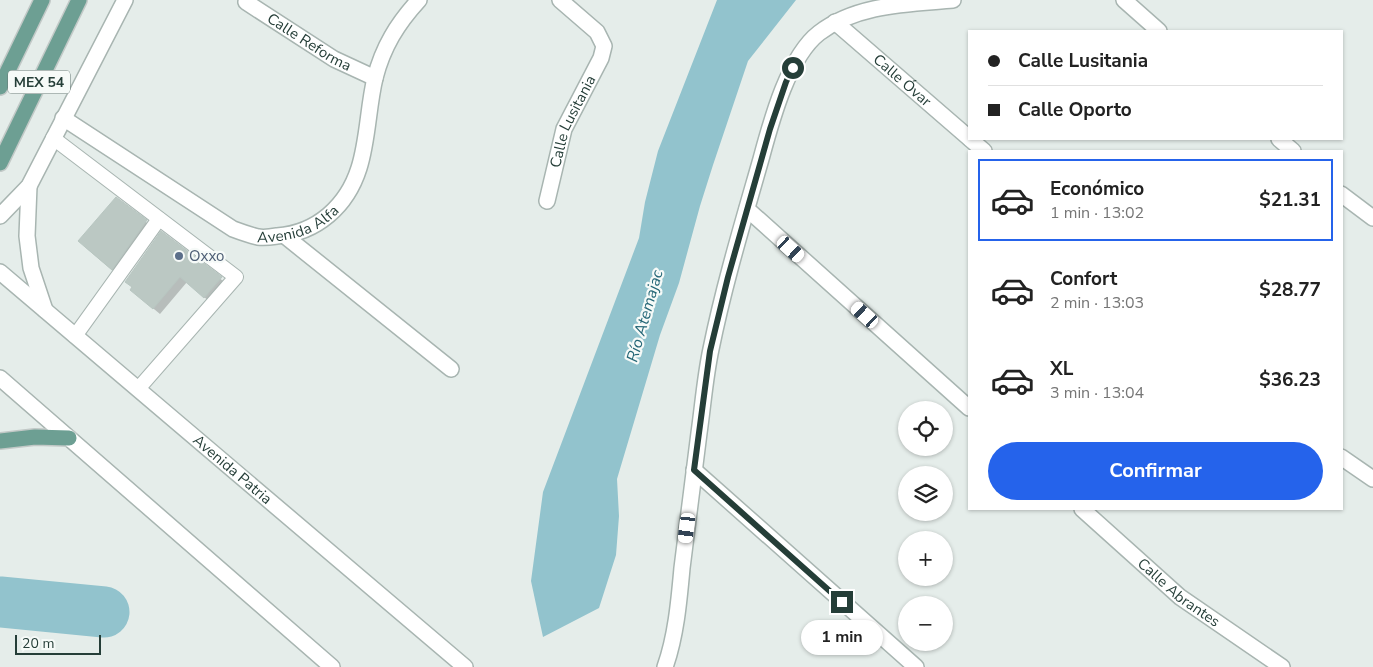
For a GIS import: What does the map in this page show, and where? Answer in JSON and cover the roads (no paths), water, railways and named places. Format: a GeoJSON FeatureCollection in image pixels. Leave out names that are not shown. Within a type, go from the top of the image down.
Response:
{"type":"FeatureCollection","features":[{"type":"Feature","properties":{"kind":"main road","name":"MEX 54"},"geometry":{"type":"LineString","coordinates":[[0,88],[42,0]]}},
{"type":"Feature","properties":{"kind":"main road","name":"MEX 54"},"geometry":{"type":"LineString","coordinates":[[0,163],[79,0]]}},
{"type":"Feature","properties":{"kind":"main road"},"geometry":{"type":"LineString","coordinates":[[0,441],[35,437],[68,438]]}},
{"type":"Feature","properties":{"kind":"street"},"geometry":{"type":"LineString","coordinates":[[0,216],[29,186],[125,0]]}},
{"type":"Feature","properties":{"kind":"street","name":"Avenida Alfa"},"geometry":{"type":"LineString","coordinates":[[64,118],[233,229],[260,238],[285,236],[311,228],[331,215],[348,193],[359,168],[375,78],[385,49],[402,19],[419,0]]}},
{"type":"Feature","properties":{"kind":"street","name":"Calle Lusitania"},"geometry":{"type":"LineString","coordinates":[[547,201],[564,130],[601,58],[604,46],[597,32],[560,0]]}},
{"type":"Feature","properties":{"kind":"street"},"geometry":{"type":"LineString","coordinates":[[665,667],[676,623],[710,351],[747,209],[786,82],[800,54],[817,34],[835,22],[863,11],[898,4],[953,0]]}},
{"type":"Feature","properties":{"kind":"street"},"geometry":{"type":"LineString","coordinates":[[1124,0],[1158,30]]}},
{"type":"Feature","properties":{"kind":"street","name":"Calle Reforma"},"geometry":{"type":"LineString","coordinates":[[246,2],[334,59],[375,78]]}},
{"type":"Feature","properties":{"kind":"street","name":"Calle Óvar"},"geometry":{"type":"LineString","coordinates":[[835,22],[968,137]]}},
{"type":"Feature","properties":{"kind":"street","name":"Calle Óvar"},"geometry":{"type":"LineString","coordinates":[[971,140],[983,150]]}},
{"type":"Feature","properties":{"kind":"street"},"geometry":{"type":"LineString","coordinates":[[1280,140],[1292,150]]}},
{"type":"Feature","properties":{"kind":"street"},"geometry":{"type":"LineString","coordinates":[[29,186],[27,236],[31,268],[45,310]]}},
{"type":"Feature","properties":{"kind":"street"},"geometry":{"type":"LineString","coordinates":[[1343,196],[1373,218]]}},
{"type":"Feature","properties":{"kind":"street"},"geometry":{"type":"LineString","coordinates":[[747,209],[968,407]]}},
{"type":"Feature","properties":{"kind":"street"},"geometry":{"type":"LineString","coordinates":[[285,236],[452,369]]}},
{"type":"Feature","properties":{"kind":"street","name":"Avenida Patria"},"geometry":{"type":"LineString","coordinates":[[0,272],[465,667]]}},
{"type":"Feature","properties":{"kind":"street"},"geometry":{"type":"LineString","coordinates":[[0,378],[332,667]]}},
{"type":"Feature","properties":{"kind":"street"},"geometry":{"type":"LineString","coordinates":[[1343,458],[1373,479]]}},
{"type":"Feature","properties":{"kind":"street"},"geometry":{"type":"LineString","coordinates":[[694,470],[916,667]]}},
{"type":"Feature","properties":{"kind":"street","name":"Calle Abrantes"},"geometry":{"type":"LineString","coordinates":[[1083,510],[1180,597],[1282,667]]}},
{"type":"Feature","properties":{"kind":"lane"},"geometry":{"type":"LineString","coordinates":[[53,138],[236,278],[138,390]]}},
{"type":"Feature","properties":{"kind":"lane"},"geometry":{"type":"LineString","coordinates":[[75,336],[159,219]]}},
{"type":"Feature","properties":{"kind":"water"},"geometry":{"type":"Polygon","coordinates":[[[717,0],[796,0],[748,61],[713,165],[679,283],[660,335],[617,479],[619,516],[616,555],[599,608],[543,637],[531,581],[543,492],[639,238],[645,202],[658,151],[717,0]]]}},
{"type":"Feature","properties":{"kind":"waterway","name":"Río Atemajac"},"geometry":{"type":"LineString","coordinates":[[0,602],[104,612]]}},
{"type":"Feature","properties":{"kind":"place","name":"Oxxo"},"geometry":{"type":"Point","coordinates":[179,256]}}]}
